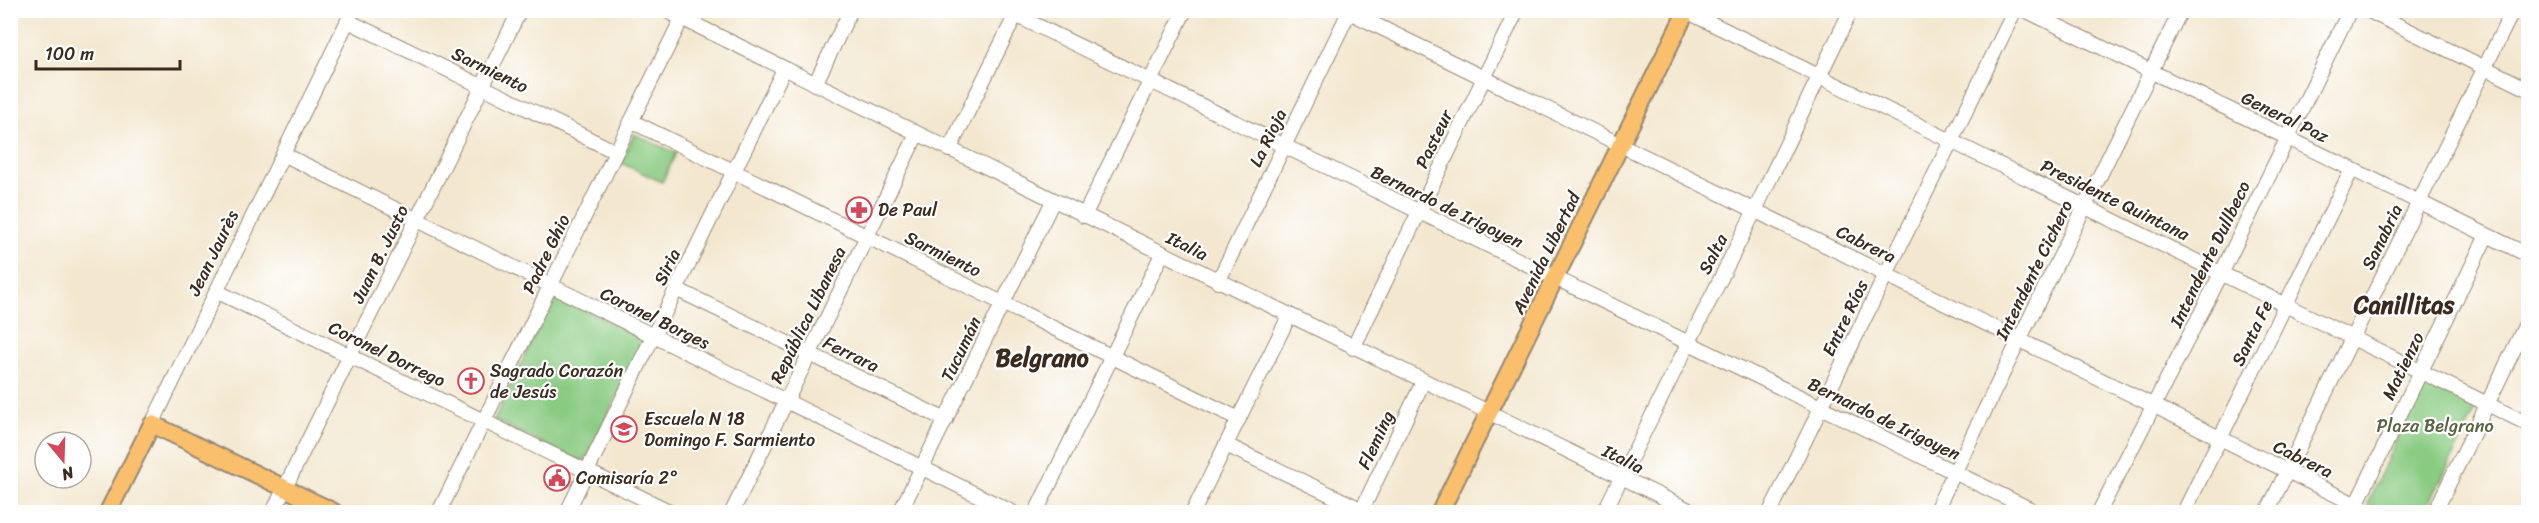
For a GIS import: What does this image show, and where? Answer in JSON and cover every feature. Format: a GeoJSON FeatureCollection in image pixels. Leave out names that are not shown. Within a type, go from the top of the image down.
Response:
{"type":"FeatureCollection","features":[{"type":"Feature","properties":{"kind":"main road","name":"Avenida Libertad"},"geometry":{"type":"LineString","coordinates":[[1440,513],[1686,11]]}},
{"type":"Feature","properties":{"kind":"main road"},"geometry":{"type":"LineString","coordinates":[[152,424],[334,513]]}},
{"type":"Feature","properties":{"kind":"main road","name":"Jean Jaurès"},"geometry":{"type":"LineString","coordinates":[[108,513],[152,424]]}},
{"type":"Feature","properties":{"kind":"street","name":"Juan B. Justo"},"geometry":{"type":"LineString","coordinates":[[273,513],[520,10]]}},
{"type":"Feature","properties":{"kind":"street","name":"Italia"},"geometry":{"type":"LineString","coordinates":[[665,10],[684,15],[784,69],[1693,513]]}},
{"type":"Feature","properties":{"kind":"street"},"geometry":{"type":"LineString","coordinates":[[815,84],[851,10]]}},
{"type":"Feature","properties":{"kind":"street"},"geometry":{"type":"LineString","coordinates":[[1084,216],[1185,10]]}},
{"type":"Feature","properties":{"kind":"street","name":"Pasteur"},"geometry":{"type":"LineString","coordinates":[[1353,348],[1517,10]]}},
{"type":"Feature","properties":{"kind":"street","name":"Salta"},"geometry":{"type":"LineString","coordinates":[[1604,513],[1755,210],[1851,10]]}},
{"type":"Feature","properties":{"kind":"street","name":"Entre Ríos"},"geometry":{"type":"LineString","coordinates":[[1770,513],[2015,10]]}},
{"type":"Feature","properties":{"kind":"street","name":"General Paz"},"geometry":{"type":"LineString","coordinates":[[2025,10],[2529,255]]}},
{"type":"Feature","properties":{"kind":"street","name":"Intendente Cichero"},"geometry":{"type":"LineString","coordinates":[[1935,513],[2181,10]]}},
{"type":"Feature","properties":{"kind":"street","name":"Intendente Dullbeco"},"geometry":{"type":"LineString","coordinates":[[2099,513],[2222,272],[2350,10]]}},
{"type":"Feature","properties":{"kind":"street"},"geometry":{"type":"LineString","coordinates":[[2367,10],[2529,89]]}},
{"type":"Feature","properties":{"kind":"street","name":"Sanabria"},"geometry":{"type":"LineString","coordinates":[[2267,513],[2513,10]]}},
{"type":"Feature","properties":{"kind":"street","name":"Cabrera"},"geometry":{"type":"LineString","coordinates":[[1348,11],[2288,471],[2354,509],[2371,513]]}},
{"type":"Feature","properties":{"kind":"street","name":"La Rioja"},"geometry":{"type":"LineString","coordinates":[[1218,282],[1348,11]]}},
{"type":"Feature","properties":{"kind":"street","name":"Presidente Quintana"},"geometry":{"type":"LineString","coordinates":[[1686,11],[2529,424]]}},
{"type":"Feature","properties":{"kind":"street"},"geometry":{"type":"LineString","coordinates":[[949,150],[1012,12]]}},
{"type":"Feature","properties":{"kind":"street","name":"Bernardo de Irigoyen"},"geometry":{"type":"LineString","coordinates":[[1012,12],[1150,82],[2036,513]]}},
{"type":"Feature","properties":{"kind":"street","name":"Padre Ghio"},"geometry":{"type":"LineString","coordinates":[[439,513],[684,15]]}},
{"type":"Feature","properties":{"kind":"street","name":"Sarmiento"},"geometry":{"type":"LineString","coordinates":[[351,16],[483,87],[616,152]]}},
{"type":"Feature","properties":{"kind":"street","name":"Jean Jaurès"},"geometry":{"type":"LineString","coordinates":[[152,424],[351,16]]}},
{"type":"Feature","properties":{"kind":"street","name":"Siria"},"geometry":{"type":"LineString","coordinates":[[567,513],[784,69]]}},
{"type":"Feature","properties":{"kind":"street","name":"Sarmiento"},"geometry":{"type":"LineString","coordinates":[[631,122],[1239,419]]}},
{"type":"Feature","properties":{"kind":"street","name":"República Libanesa"},"geometry":{"type":"LineString","coordinates":[[732,513],[917,134]]}},
{"type":"Feature","properties":{"kind":"street","name":"Coronel Borges"},"geometry":{"type":"LineString","coordinates":[[283,154],[1012,513]]}},
{"type":"Feature","properties":{"kind":"street","name":"Santa Fe"},"geometry":{"type":"LineString","coordinates":[[2184,513],[2352,169]]}},
{"type":"Feature","properties":{"kind":"street","name":"Tucumán"},"geometry":{"type":"LineString","coordinates":[[900,513],[1053,201]]}},
{"type":"Feature","properties":{"kind":"street","name":"Matienzo"},"geometry":{"type":"LineString","coordinates":[[2354,509],[2487,235]]}},
{"type":"Feature","properties":{"kind":"street"},"geometry":{"type":"LineString","coordinates":[[1036,513],[1162,254]]}},
{"type":"Feature","properties":{"kind":"street","name":"Ferrara"},"geometry":{"type":"LineString","coordinates":[[676,289],[946,420]]}},
{"type":"Feature","properties":{"kind":"street","name":"Coronel Dorrego"},"geometry":{"type":"LineString","coordinates":[[216,291],[671,513]]}},
{"type":"Feature","properties":{"kind":"street"},"geometry":{"type":"LineString","coordinates":[[1193,513],[1288,316]]}},
{"type":"Feature","properties":{"kind":"street"},"geometry":{"type":"LineString","coordinates":[[2435,513],[2529,320]]}},
{"type":"Feature","properties":{"kind":"street","name":"Fleming"},"geometry":{"type":"LineString","coordinates":[[1364,512],[1423,382]]}},
{"type":"Feature","properties":{"kind":"street"},"geometry":{"type":"LineString","coordinates":[[1226,445],[1364,512]]}},
{"type":"Feature","properties":{"kind":"green space"},"geometry":{"type":"Polygon","coordinates":[[[634,134],[676,153],[662,182],[621,163],[634,134]]]}},
{"type":"Feature","properties":{"kind":"green space"},"geometry":{"type":"Polygon","coordinates":[[[554,295],[645,339],[584,463],[494,420],[554,295]]]}},
{"type":"Feature","properties":{"kind":"green space","name":"Plaza Belgrano"},"geometry":{"type":"Polygon","coordinates":[[[2423,382],[2477,408],[2425,512],[2387,512],[2367,504],[2423,382]]]}},
{"type":"Feature","properties":{"kind":"place","name":"De Paul"},"geometry":{"type":"Point","coordinates":[859,210]}},
{"type":"Feature","properties":{"kind":"place","name":"Sagrado Corazón de Jesús"},"geometry":{"type":"Point","coordinates":[471,381]}},
{"type":"Feature","properties":{"kind":"place","name":"Escuela N 18 Domingo F. Sarmiento"},"geometry":{"type":"Point","coordinates":[624,429]}},
{"type":"Feature","properties":{"kind":"place","name":"Comisaría 2°"},"geometry":{"type":"Point","coordinates":[557,478]}},
{"type":"Feature","properties":{"kind":"district","name":"Canillitas"},"geometry":{"type":"Point","coordinates":[2404,305]}},
{"type":"Feature","properties":{"kind":"district","name":"Belgrano"},"geometry":{"type":"Point","coordinates":[1042,358]}}]}
